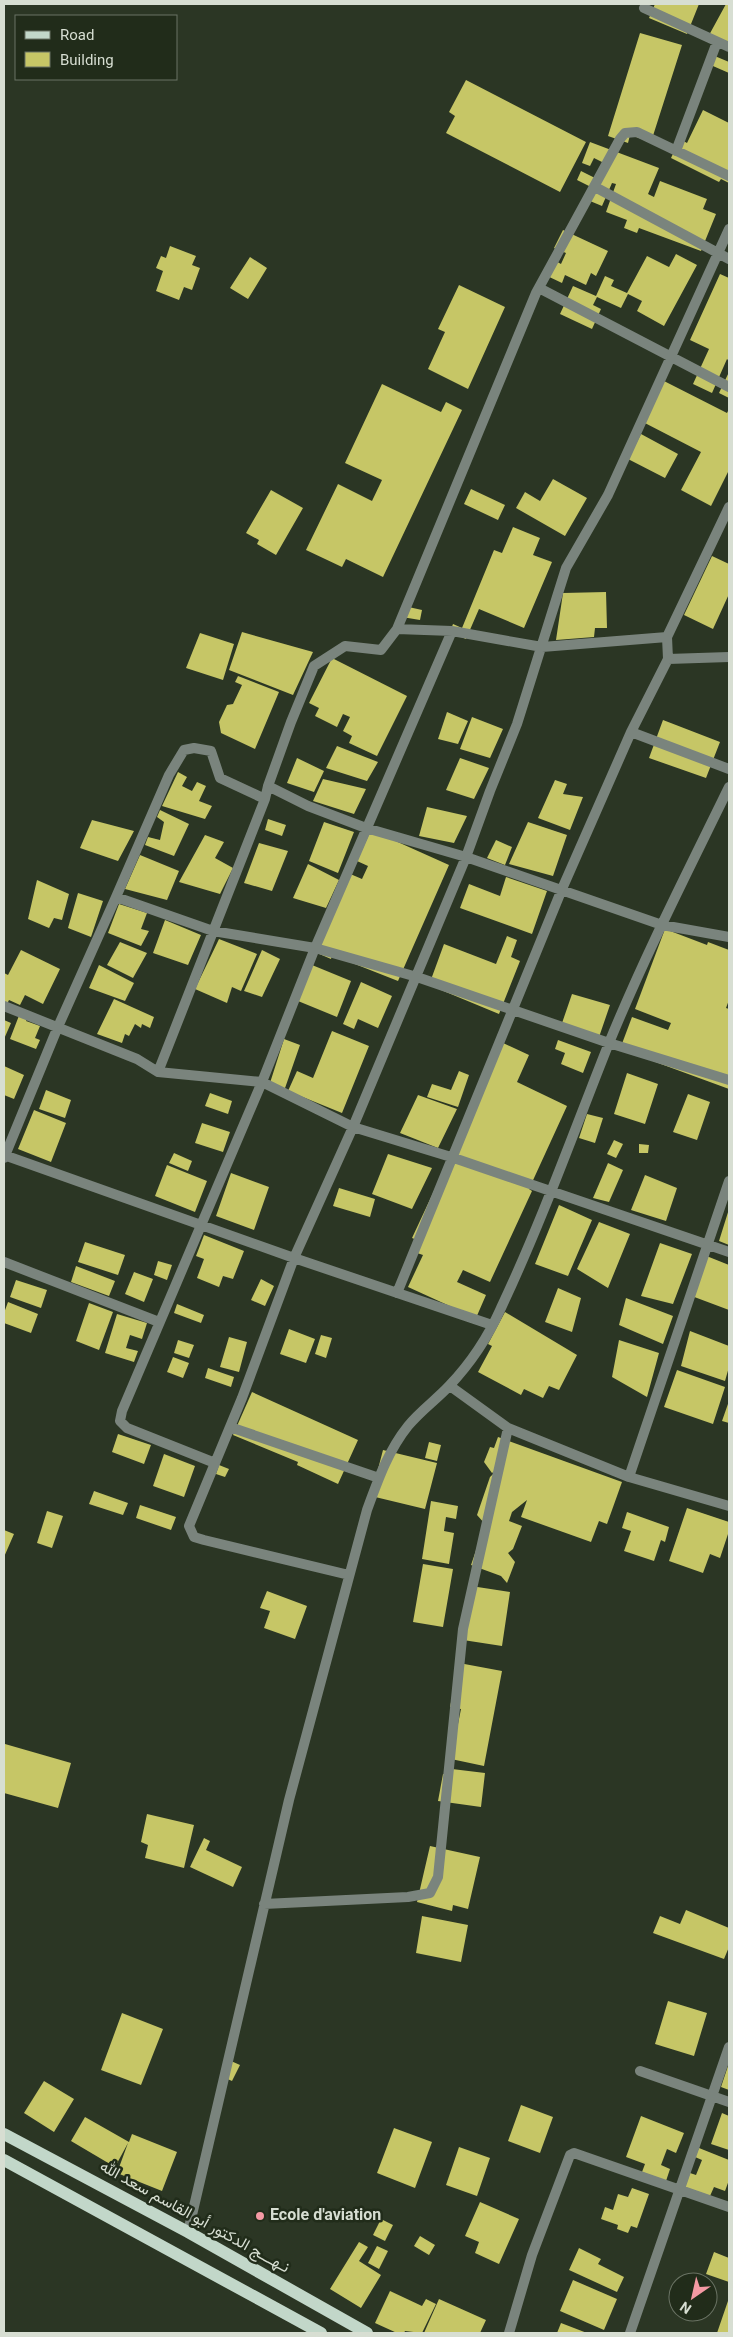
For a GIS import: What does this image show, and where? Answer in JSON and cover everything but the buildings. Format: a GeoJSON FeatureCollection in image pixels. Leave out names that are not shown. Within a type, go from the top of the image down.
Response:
{"type":"FeatureCollection","features":[{"type":"Feature","properties":{"kind":"main road","name":"نـهـــج الدكتور أبو القاسم سعد الله"},"geometry":{"type":"LineString","coordinates":[[4,2134],[188,2232],[367,2333]]}},
{"type":"Feature","properties":{"kind":"main road"},"geometry":{"type":"LineString","coordinates":[[4,2160],[321,2333]]}},
{"type":"Feature","properties":{"kind":"street"},"geometry":{"type":"LineString","coordinates":[[644,8],[729,47]]}},
{"type":"Feature","properties":{"kind":"street"},"geometry":{"type":"LineString","coordinates":[[676,151],[717,42]]}},
{"type":"Feature","properties":{"kind":"street"},"geometry":{"type":"LineString","coordinates":[[158,1072],[265,799],[291,722],[314,666],[345,646],[381,650],[397,629],[539,288],[620,139],[625,133],[637,132],[729,176]]}},
{"type":"Feature","properties":{"kind":"street"},"geometry":{"type":"LineString","coordinates":[[595,187],[729,259]]}},
{"type":"Feature","properties":{"kind":"street"},"geometry":{"type":"LineString","coordinates":[[349,1575],[194,1537],[189,1526],[230,1427],[294,1258],[417,977],[466,857],[517,724],[566,568],[608,496],[729,229]]}},
{"type":"Feature","properties":{"kind":"street"},"geometry":{"type":"LineString","coordinates":[[539,288],[729,386]]}},
{"type":"Feature","properties":{"kind":"street"},"geometry":{"type":"LineString","coordinates":[[397,1293],[562,889],[632,732],[668,659],[667,637],[729,507]]}},
{"type":"Feature","properties":{"kind":"street"},"geometry":{"type":"LineString","coordinates":[[397,629],[452,631],[542,647],[667,637]]}},
{"type":"Feature","properties":{"kind":"street"},"geometry":{"type":"LineString","coordinates":[[215,1463],[127,1428],[120,1421],[122,1411],[262,1082],[315,948],[452,631]]}},
{"type":"Feature","properties":{"kind":"street"},"geometry":{"type":"LineString","coordinates":[[668,659],[729,657]]}},
{"type":"Feature","properties":{"kind":"street"},"geometry":{"type":"LineString","coordinates":[[632,732],[729,769]]}},
{"type":"Feature","properties":{"kind":"street"},"geometry":{"type":"LineString","coordinates":[[265,799],[220,778],[211,751],[194,748],[184,750],[169,775],[57,1029],[4,1156],[492,1325]]}},
{"type":"Feature","properties":{"kind":"street"},"geometry":{"type":"LineString","coordinates":[[268,786],[308,806],[366,828],[466,857],[662,925],[729,937]]}},
{"type":"Feature","properties":{"kind":"street"},"geometry":{"type":"LineString","coordinates":[[188,2232],[289,1800],[367,1510],[393,1447],[409,1425],[450,1386],[492,1325],[552,1192],[610,1043],[662,925],[729,787]]}},
{"type":"Feature","properties":{"kind":"street"},"geometry":{"type":"LineString","coordinates":[[116,897],[213,931],[315,948],[417,977],[610,1043],[729,1080]]}},
{"type":"Feature","properties":{"kind":"street"},"geometry":{"type":"LineString","coordinates":[[4,1006],[57,1029],[137,1059],[158,1072],[262,1082],[352,1127],[451,1157],[729,1252]]}},
{"type":"Feature","properties":{"kind":"street"},"geometry":{"type":"LineString","coordinates":[[629,1477],[729,1182]]}},
{"type":"Feature","properties":{"kind":"street"},"geometry":{"type":"LineString","coordinates":[[4,1262],[160,1322]]}},
{"type":"Feature","properties":{"kind":"street"},"geometry":{"type":"LineString","coordinates":[[450,1386],[508,1428],[629,1477],[729,1506]]}},
{"type":"Feature","properties":{"kind":"street"},"geometry":{"type":"LineString","coordinates":[[230,1427],[379,1478]]}},
{"type":"Feature","properties":{"kind":"street"},"geometry":{"type":"LineString","coordinates":[[264,1904],[408,1897],[430,1894],[438,1877],[463,1629],[508,1428]]}},
{"type":"Feature","properties":{"kind":"street"},"geometry":{"type":"LineString","coordinates":[[630,2333],[729,2047]]}},
{"type":"Feature","properties":{"kind":"street"},"geometry":{"type":"LineString","coordinates":[[640,2071],[729,2102]]}},
{"type":"Feature","properties":{"kind":"street"},"geometry":{"type":"LineString","coordinates":[[509,2333],[532,2255],[570,2155],[574,2153],[729,2207]]}},
{"type":"Feature","properties":{"kind":"place","name":"Ecole d'aviation"},"geometry":{"type":"Point","coordinates":[260,2216]}}]}
